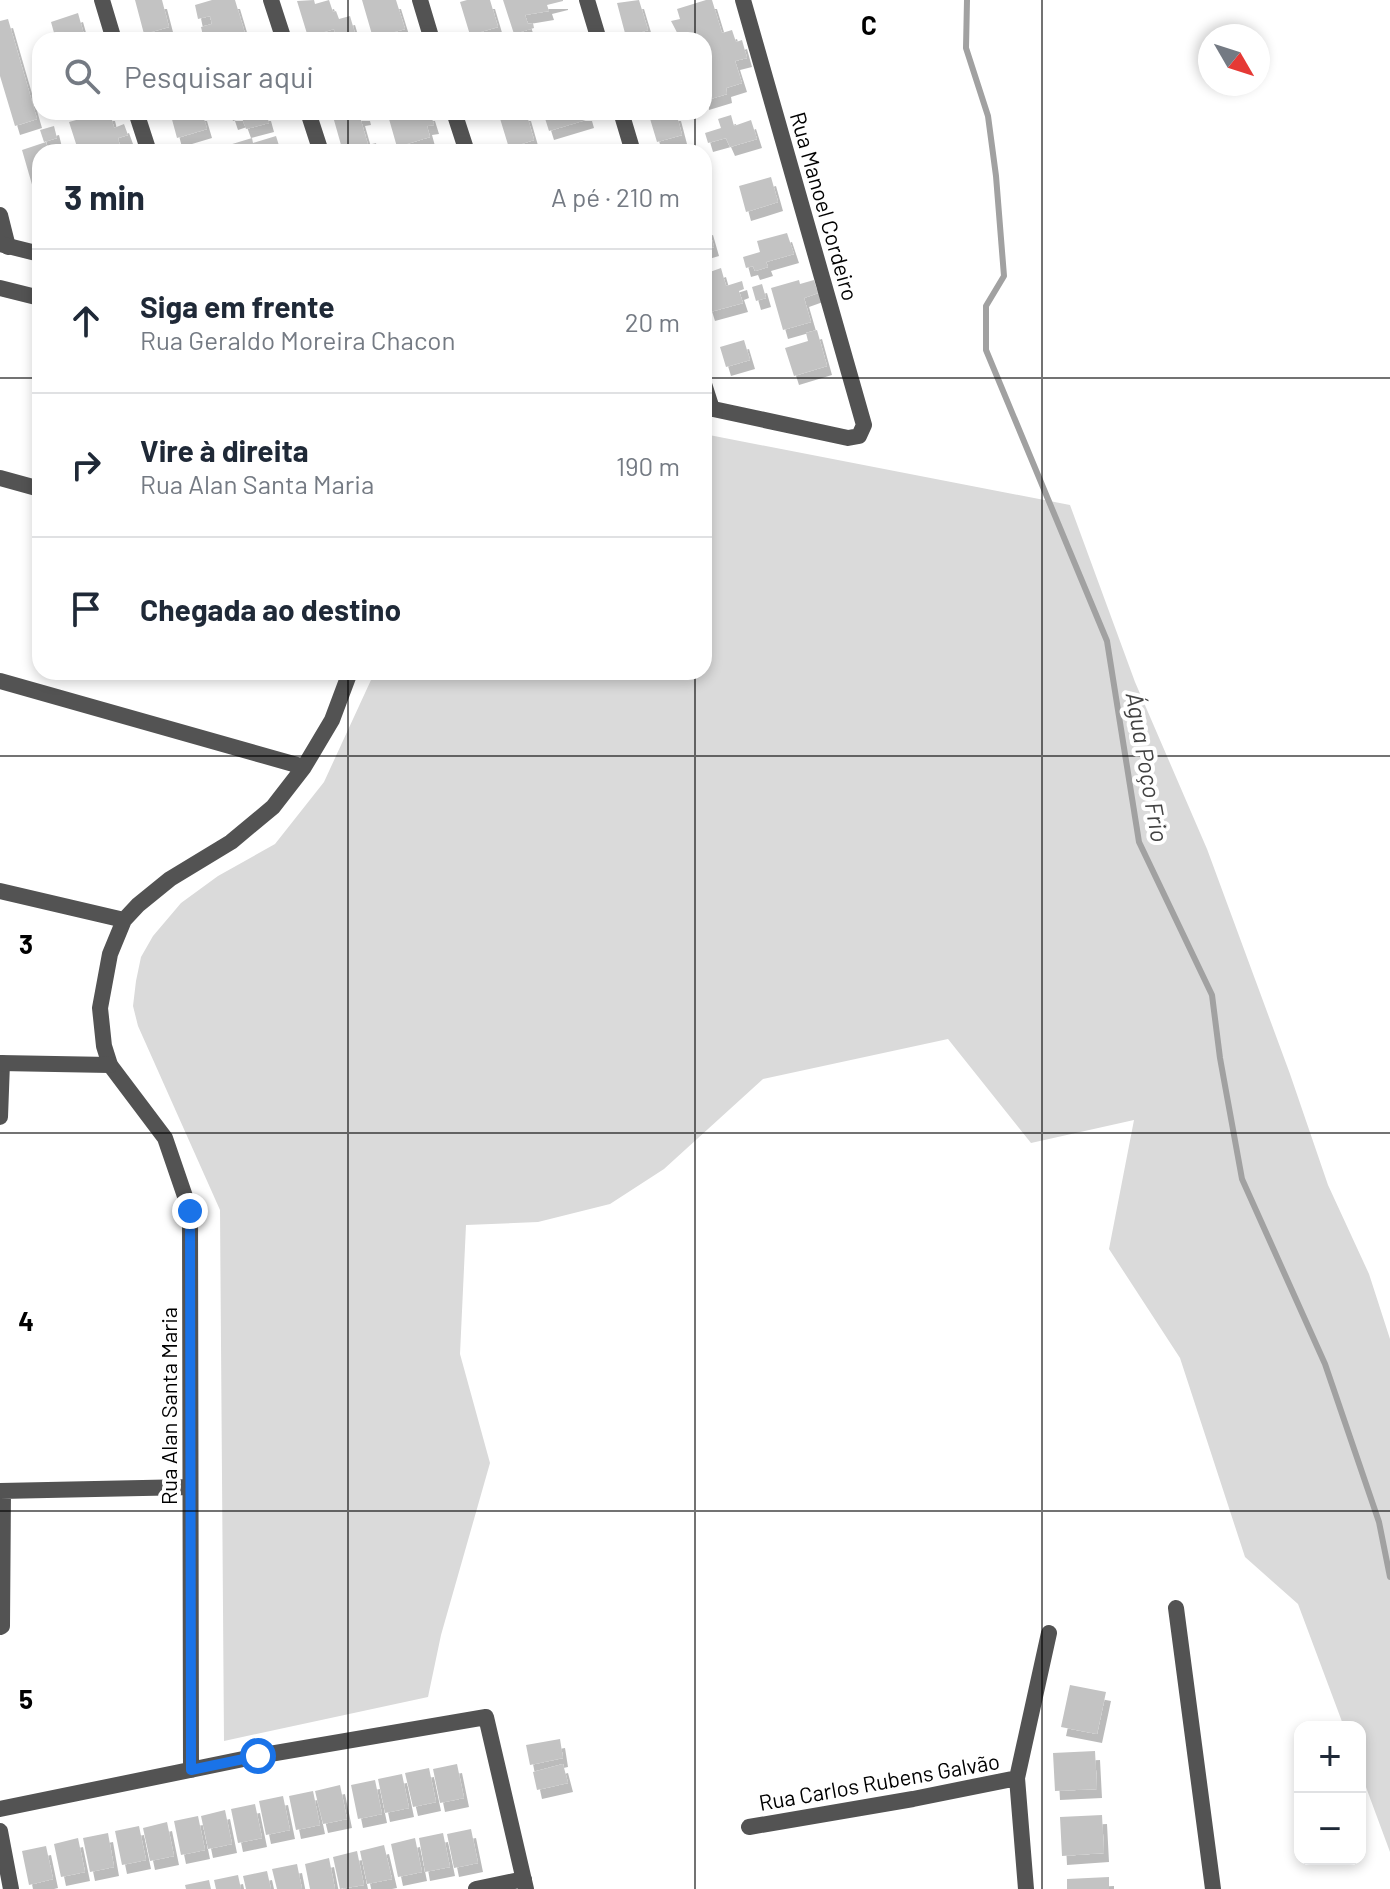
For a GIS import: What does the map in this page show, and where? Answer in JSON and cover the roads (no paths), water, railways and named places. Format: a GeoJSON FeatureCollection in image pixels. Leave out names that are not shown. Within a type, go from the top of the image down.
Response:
{"type":"FeatureCollection","features":[{"type":"Feature","properties":{"kind":"street"},"geometry":{"type":"LineString","coordinates":[[102,0],[112,32]]}},
{"type":"Feature","properties":{"kind":"street"},"geometry":{"type":"LineString","coordinates":[[271,0],[281,32]]}},
{"type":"Feature","properties":{"kind":"street"},"geometry":{"type":"LineString","coordinates":[[420,0],[430,32]]}},
{"type":"Feature","properties":{"kind":"street"},"geometry":{"type":"LineString","coordinates":[[587,0],[597,32]]}},
{"type":"Feature","properties":{"kind":"street","name":"Rua Manoel Cordeiro"},"geometry":{"type":"LineString","coordinates":[[712,409],[848,438],[859,436],[864,425],[743,0]]}},
{"type":"Feature","properties":{"kind":"street"},"geometry":{"type":"LineString","coordinates":[[139,120],[146,144]]}},
{"type":"Feature","properties":{"kind":"street"},"geometry":{"type":"LineString","coordinates":[[311,120],[318,144]]}},
{"type":"Feature","properties":{"kind":"street"},"geometry":{"type":"LineString","coordinates":[[457,120],[464,144]]}},
{"type":"Feature","properties":{"kind":"street"},"geometry":{"type":"LineString","coordinates":[[623,120],[631,144]]}},
{"type":"Feature","properties":{"kind":"street"},"geometry":{"type":"LineString","coordinates":[[0,215],[4,246],[32,252]]}},
{"type":"Feature","properties":{"kind":"street"},"geometry":{"type":"LineString","coordinates":[[0,288],[32,296]]}},
{"type":"Feature","properties":{"kind":"street"},"geometry":{"type":"LineString","coordinates":[[0,478],[32,487]]}},
{"type":"Feature","properties":{"kind":"street"},"geometry":{"type":"LineString","coordinates":[[0,1117],[1,1063],[110,1065],[104,1046],[100,1008],[110,954],[124,920],[170,879],[231,842],[273,807],[304,767],[332,720],[347,680]]}},
{"type":"Feature","properties":{"kind":"street"},"geometry":{"type":"LineString","coordinates":[[0,681],[304,767]]}},
{"type":"Feature","properties":{"kind":"street"},"geometry":{"type":"LineString","coordinates":[[0,891],[124,920]]}},
{"type":"Feature","properties":{"kind":"street","name":"Rua Alan Santa Maria"},"geometry":{"type":"LineString","coordinates":[[110,1065],[165,1138],[190,1211],[191,1770]]}},
{"type":"Feature","properties":{"kind":"street"},"geometry":{"type":"LineString","coordinates":[[0,1627],[2,1491],[190,1487]]}},
{"type":"Feature","properties":{"kind":"street"},"geometry":{"type":"LineString","coordinates":[[1176,1608],[1213,1889]]}},
{"type":"Feature","properties":{"kind":"street"},"geometry":{"type":"LineString","coordinates":[[1026,1889],[1017,1778],[1049,1633]]}},
{"type":"Feature","properties":{"kind":"street"},"geometry":{"type":"LineString","coordinates":[[0,1809],[191,1770],[486,1717],[525,1884],[476,1889]]}},
{"type":"Feature","properties":{"kind":"street","name":"Rua Carlos Rubens Galvão"},"geometry":{"type":"LineString","coordinates":[[749,1827],[1017,1778]]}},
{"type":"Feature","properties":{"kind":"street"},"geometry":{"type":"LineString","coordinates":[[0,1831],[11,1889]]}},
{"type":"Feature","properties":{"kind":"waterway","name":"Água Poço Frio"},"geometry":{"type":"LineString","coordinates":[[967,0],[966,48],[988,116],[1004,276],[986,306],[986,350],[1107,641],[1139,842],[1212,995],[1242,1179],[1325,1364],[1379,1522],[1390,1577]]}}]}
